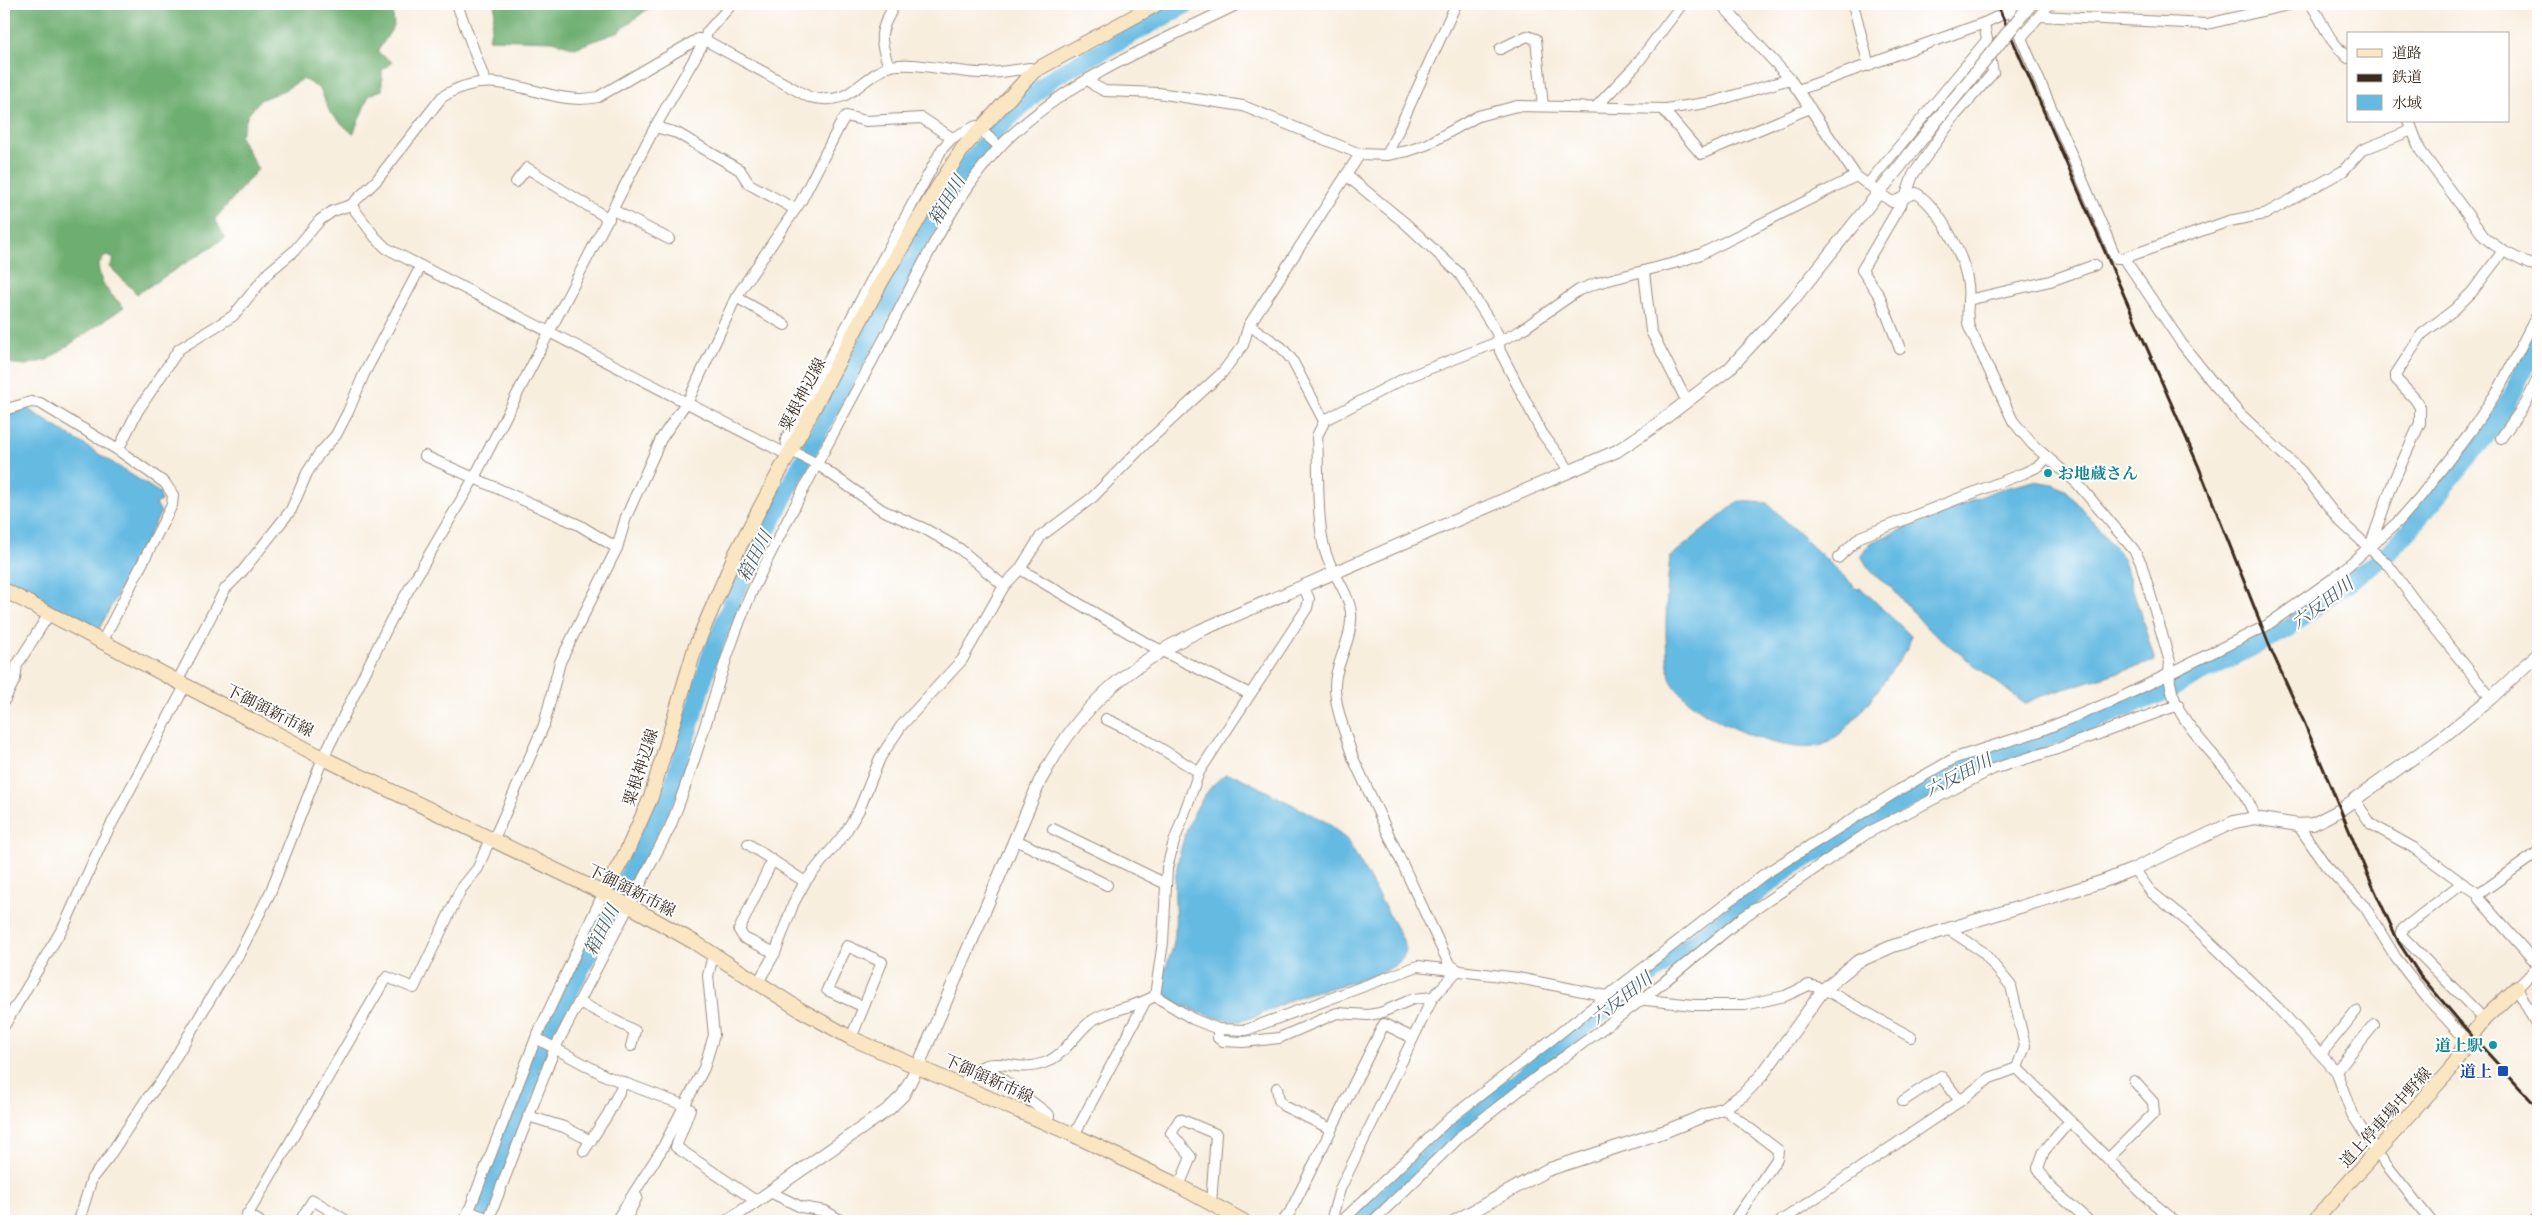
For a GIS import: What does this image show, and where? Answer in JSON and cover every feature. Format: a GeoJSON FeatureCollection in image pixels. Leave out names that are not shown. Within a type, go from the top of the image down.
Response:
{"type":"FeatureCollection","features":[{"type":"Feature","properties":{"kind":"main road","name":"粟根神辺線"},"geometry":{"type":"LineString","coordinates":[[606,895],[651,797],[695,648],[736,553],[791,454],[881,282],[936,190],[963,148],[1034,71],[1157,4]]}},
{"type":"Feature","properties":{"kind":"main road","name":"下御領新市線"},"geometry":{"type":"LineString","coordinates":[[4,590],[323,758],[626,904],[851,1038],[1074,1135],[1179,1186],[1243,1221]]}},
{"type":"Feature","properties":{"kind":"main road","name":"道上停車場中野線"},"geometry":{"type":"LineString","coordinates":[[2314,1221],[2450,1070],[2467,1041],[2484,1019],[2517,988]]}},
{"type":"Feature","properties":{"kind":"street"},"geometry":{"type":"LineString","coordinates":[[457,4],[485,81]]}},
{"type":"Feature","properties":{"kind":"street"},"geometry":{"type":"LineString","coordinates":[[79,1221],[92,1178],[162,1080],[219,984],[240,954],[270,893],[323,758],[391,620],[474,478],[548,332],[611,215],[654,127],[705,40],[707,32],[732,4]]}},
{"type":"Feature","properties":{"kind":"street"},"geometry":{"type":"LineString","coordinates":[[889,67],[880,42],[881,30],[895,4]]}},
{"type":"Feature","properties":{"kind":"street"},"geometry":{"type":"LineString","coordinates":[[606,895],[536,1038],[467,1216],[488,1220],[555,1048],[626,904],[670,827],[683,795],[738,623],[772,550],[954,212],[982,169],[1016,131],[1088,79],[1238,4]]}},
{"type":"Feature","properties":{"kind":"street"},"geometry":{"type":"LineString","coordinates":[[1387,154],[1456,4]]}},
{"type":"Feature","properties":{"kind":"street"},"geometry":{"type":"LineString","coordinates":[[1597,106],[1636,65],[1682,4]]}},
{"type":"Feature","properties":{"kind":"street"},"geometry":{"type":"LineString","coordinates":[[1721,4],[1790,79],[1856,176],[1892,202],[1906,195],[1916,193],[1921,196],[1942,222],[1963,264],[1968,285],[1966,316],[1969,327],[2013,421],[2047,457],[2077,483],[2134,550],[2141,563],[2170,662],[2168,676],[2177,703],[2194,734],[2214,754],[2250,802],[2255,818]]}},
{"type":"Feature","properties":{"kind":"street"},"geometry":{"type":"LineString","coordinates":[[1853,4],[1869,66]]}},
{"type":"Feature","properties":{"kind":"street"},"geometry":{"type":"LineString","coordinates":[[1873,188],[1933,125],[2031,4]]}},
{"type":"Feature","properties":{"kind":"street"},"geometry":{"type":"LineString","coordinates":[[2021,38],[2049,4]]}},
{"type":"Feature","properties":{"kind":"street"},"geometry":{"type":"LineString","coordinates":[[2039,16],[2207,24],[2292,4]]}},
{"type":"Feature","properties":{"kind":"street"},"geometry":{"type":"LineString","coordinates":[[2311,4],[2326,34],[2335,47],[2347,57]]}},
{"type":"Feature","properties":{"kind":"street"},"geometry":{"type":"LineString","coordinates":[[1798,90],[1984,23],[2013,6],[2021,38],[2116,258],[2124,258],[2229,221],[2265,214],[2343,171],[2362,150],[2411,126],[2420,150],[2485,238],[2503,251],[2529,264],[2538,265]]}},
{"type":"Feature","properties":{"kind":"street"},"geometry":{"type":"LineString","coordinates":[[1900,349],[1880,297],[1862,270],[1906,195],[1913,175],[1954,117],[1993,73],[1984,23]]}},
{"type":"Feature","properties":{"kind":"street"},"geometry":{"type":"LineString","coordinates":[[1500,49],[1526,36],[1536,39],[1543,106]]}},
{"type":"Feature","properties":{"kind":"street"},"geometry":{"type":"LineString","coordinates":[[118,450],[138,412],[179,349],[233,316],[269,272],[294,250],[320,220],[333,211],[351,205],[376,181],[442,97],[450,91],[485,81],[510,83],[569,99],[583,100],[598,97],[698,39],[705,40],[809,96],[837,102],[889,67],[917,65],[934,69],[984,73],[1030,68],[1034,71]]}},
{"type":"Feature","properties":{"kind":"street"},"geometry":{"type":"LineString","coordinates":[[728,1221],[889,1109],[903,1095],[918,1066],[1040,781],[1055,751],[1097,698],[1160,650],[1303,585],[1335,573],[1617,450],[1656,425],[1729,369],[1793,300],[1873,188],[1987,40]]}},
{"type":"Feature","properties":{"kind":"street"},"geometry":{"type":"LineString","coordinates":[[1088,79],[1095,86],[1105,91],[1158,93],[1244,106],[1360,154],[1387,154],[1408,151],[1428,144],[1478,116],[1517,106],[1597,106],[1666,109],[1712,102],[1790,79]]}},
{"type":"Feature","properties":{"kind":"street"},"geometry":{"type":"LineString","coordinates":[[837,102],[845,116],[866,121],[922,118],[952,138]]}},
{"type":"Feature","properties":{"kind":"street"},"geometry":{"type":"LineString","coordinates":[[1666,109],[1701,154],[1810,108]]}},
{"type":"Feature","properties":{"kind":"street"},"geometry":{"type":"LineString","coordinates":[[259,1221],[246,1218],[384,981],[387,977],[414,988],[460,889],[478,868],[544,725],[560,662],[617,548],[626,517],[661,439],[684,402],[690,397],[736,297],[795,209],[845,116]]}},
{"type":"Feature","properties":{"kind":"street"},"geometry":{"type":"LineString","coordinates":[[791,454],[786,439],[942,149],[952,138],[976,126],[1000,147]]}},
{"type":"Feature","properties":{"kind":"street"},"geometry":{"type":"LineString","coordinates":[[654,127],[677,133],[740,170],[748,184],[795,209]]}},
{"type":"Feature","properties":{"kind":"street"},"geometry":{"type":"LineString","coordinates":[[758,984],[774,953],[794,902],[805,882],[845,833],[858,810],[880,758],[901,726],[962,660],[1004,586],[1020,569],[1041,536],[1093,497],[1146,442],[1222,373],[1242,345],[1249,325],[1360,154]]}},
{"type":"Feature","properties":{"kind":"street"},"geometry":{"type":"LineString","coordinates":[[516,182],[527,168],[611,215],[669,239]]}},
{"type":"Feature","properties":{"kind":"street"},"geometry":{"type":"LineString","coordinates":[[1346,175],[1405,223],[1458,273],[1497,333],[1500,351],[1542,433],[1570,471]]}},
{"type":"Feature","properties":{"kind":"street"},"geometry":{"type":"LineString","coordinates":[[1458,970],[1449,964],[1353,758],[1343,726],[1335,692],[1335,678],[1351,622],[1351,612],[1326,554],[1322,536],[1318,436],[1324,421],[1404,378],[1498,342],[1520,331],[1579,290],[1597,283],[1678,262],[1717,247],[1856,176]]}},
{"type":"Feature","properties":{"kind":"street"},"geometry":{"type":"LineString","coordinates":[[351,205],[374,237],[386,248],[684,402],[791,454],[818,464],[882,510],[925,529],[960,549],[1004,586]]}},
{"type":"Feature","properties":{"kind":"street"},"geometry":{"type":"LineString","coordinates":[[2370,547],[2394,480],[2420,424],[2420,407],[2396,379],[2396,374],[2422,334],[2456,309],[2472,292],[2503,251]]}},
{"type":"Feature","properties":{"kind":"street"},"geometry":{"type":"LineString","coordinates":[[2124,258],[2182,344],[2213,383],[2239,413],[2300,471],[2339,520],[2390,566],[2434,627],[2491,698]]}},
{"type":"Feature","properties":{"kind":"street"},"geometry":{"type":"LineString","coordinates":[[1968,300],[2050,281],[2094,265]]}},
{"type":"Feature","properties":{"kind":"street"},"geometry":{"type":"LineString","coordinates":[[4,1026],[65,924],[102,842],[181,684],[224,589],[241,574],[291,510],[319,454],[336,435],[364,374],[421,266]]}},
{"type":"Feature","properties":{"kind":"street"},"geometry":{"type":"LineString","coordinates":[[1644,272],[1651,331],[1686,402]]}},
{"type":"Feature","properties":{"kind":"street"},"geometry":{"type":"LineString","coordinates":[[736,297],[785,325]]}},
{"type":"Feature","properties":{"kind":"street"},"geometry":{"type":"LineString","coordinates":[[1342,1221],[1448,1120],[1610,996],[1763,875],[1899,790],[1955,758],[2040,731],[2168,676],[2266,626],[2335,577],[2370,547],[2420,497],[2471,431],[2519,354],[2538,313]]}},
{"type":"Feature","properties":{"kind":"street"},"geometry":{"type":"LineString","coordinates":[[1249,325],[1281,347],[1292,360],[1324,421]]}},
{"type":"Feature","properties":{"kind":"street"},"geometry":{"type":"LineString","coordinates":[[2501,438],[2526,403],[2538,378]]}},
{"type":"Feature","properties":{"kind":"street"},"geometry":{"type":"LineString","coordinates":[[4,410],[31,402],[40,404],[118,450],[165,483],[173,495],[172,505],[102,642]]}},
{"type":"Feature","properties":{"kind":"street"},"geometry":{"type":"LineString","coordinates":[[425,456],[578,525],[617,548]]}},
{"type":"Feature","properties":{"kind":"street"},"geometry":{"type":"LineString","coordinates":[[1838,558],[1860,537],[2039,466],[2047,457]]}},
{"type":"Feature","properties":{"kind":"street"},"geometry":{"type":"LineString","coordinates":[[1020,569],[1160,650],[1250,694]]}},
{"type":"Feature","properties":{"kind":"street"},"geometry":{"type":"LineString","coordinates":[[962,1086],[971,1072],[992,1062],[1029,1067],[1045,1063],[1066,1048],[1091,1022],[1145,1002],[1154,996],[1163,942],[1166,884],[1172,845],[1199,772],[1307,608],[1309,599],[1303,585]]}},
{"type":"Feature","properties":{"kind":"street"},"geometry":{"type":"LineString","coordinates":[[4,698],[15,679],[17,665],[49,614]]}},
{"type":"Feature","properties":{"kind":"street"},"geometry":{"type":"LineString","coordinates":[[1456,1221],[1548,1170],[1666,1131],[1723,1108],[1743,1095],[1762,1076],[1824,989],[1857,962],[1893,946],[2134,869],[2234,822],[2255,818],[2298,824],[2313,824],[2354,799],[2444,736],[2491,698],[2538,654]]}},
{"type":"Feature","properties":{"kind":"street"},"geometry":{"type":"LineString","coordinates":[[1373,1221],[1462,1135],[1640,999],[1742,918],[1869,832],[1993,769],[2060,748],[2177,703]]}},
{"type":"Feature","properties":{"kind":"street"},"geometry":{"type":"LineString","coordinates":[[1106,719],[1137,734],[1199,772]]}},
{"type":"Feature","properties":{"kind":"street"},"geometry":{"type":"LineString","coordinates":[[2354,799],[2372,824],[2414,848],[2479,894]]}},
{"type":"Feature","properties":{"kind":"street"},"geometry":{"type":"LineString","coordinates":[[2298,824],[2326,866],[2365,907],[2407,972],[2467,1041]]}},
{"type":"Feature","properties":{"kind":"street"},"geometry":{"type":"LineString","coordinates":[[1053,829],[1166,884]]}},
{"type":"Feature","properties":{"kind":"street"},"geometry":{"type":"LineString","coordinates":[[1014,839],[1107,884]]}},
{"type":"Feature","properties":{"kind":"street"},"geometry":{"type":"LineString","coordinates":[[748,844],[805,882]]}},
{"type":"Feature","properties":{"kind":"street"},"geometry":{"type":"LineString","coordinates":[[2479,894],[2538,852]]}},
{"type":"Feature","properties":{"kind":"street"},"geometry":{"type":"LineString","coordinates":[[772,861],[740,930],[744,938],[774,953]]}},
{"type":"Feature","properties":{"kind":"street"},"geometry":{"type":"LineString","coordinates":[[2134,869],[2151,892],[2190,923],[2277,1007],[2336,1071],[2352,1114],[2377,1153],[2431,1221]]}},
{"type":"Feature","properties":{"kind":"street"},"geometry":{"type":"LineString","coordinates":[[2462,883],[2403,930],[2401,934],[2484,1019]]}},
{"type":"Feature","properties":{"kind":"street"},"geometry":{"type":"LineString","coordinates":[[2479,894],[2479,899],[2538,966],[2517,988],[2538,1028]]}},
{"type":"Feature","properties":{"kind":"street"},"geometry":{"type":"LineString","coordinates":[[1948,929],[1983,952],[2011,986],[2024,1046],[2017,1068]]}},
{"type":"Feature","properties":{"kind":"street"},"geometry":{"type":"LineString","coordinates":[[851,1038],[862,1006],[882,962],[847,946],[827,990],[862,1006]]}},
{"type":"Feature","properties":{"kind":"street"},"geometry":{"type":"LineString","coordinates":[[616,1221],[633,1193],[637,1191],[688,1102],[704,1068],[714,1035],[708,976],[713,955]]}},
{"type":"Feature","properties":{"kind":"street"},"geometry":{"type":"LineString","coordinates":[[1154,996],[1193,1019],[1218,1030],[1246,1030],[1418,966],[1518,978],[1610,996],[1694,1005],[1745,1004],[1785,996],[1808,986],[1824,989],[1911,1037]]}},
{"type":"Feature","properties":{"kind":"street"},"geometry":{"type":"LineString","coordinates":[[1332,1221],[1340,1189],[1433,997],[1458,970]]}},
{"type":"Feature","properties":{"kind":"street"},"geometry":{"type":"LineString","coordinates":[[1218,1030],[1218,1038],[1223,1042],[1279,1038],[1337,1013],[1368,1015],[1380,1013],[1413,999],[1433,997]]}},
{"type":"Feature","properties":{"kind":"street"},"geometry":{"type":"LineString","coordinates":[[579,1002],[635,1031],[630,1046]]}},
{"type":"Feature","properties":{"kind":"street"},"geometry":{"type":"LineString","coordinates":[[1074,1135],[1145,1002]]}},
{"type":"Feature","properties":{"kind":"street"},"geometry":{"type":"LineString","coordinates":[[2321,1054],[2356,1011]]}},
{"type":"Feature","properties":{"kind":"street"},"geometry":{"type":"LineString","coordinates":[[1283,1221],[1290,1212],[1384,1024],[1413,1038]]}},
{"type":"Feature","properties":{"kind":"street"},"geometry":{"type":"LineString","coordinates":[[2336,1071],[2374,1025]]}},
{"type":"Feature","properties":{"kind":"street"},"geometry":{"type":"LineString","coordinates":[[536,1038],[606,1076],[693,1102],[676,1146],[756,1201]]}},
{"type":"Feature","properties":{"kind":"street"},"geometry":{"type":"LineString","coordinates":[[985,1066],[1049,1115],[1049,1124]]}},
{"type":"Feature","properties":{"kind":"street"},"geometry":{"type":"LineString","coordinates":[[1781,1221],[1960,1101],[1990,1078],[2017,1068]]}},
{"type":"Feature","properties":{"kind":"street"},"geometry":{"type":"LineString","coordinates":[[2017,1068],[2145,1196],[2175,1221]]}},
{"type":"Feature","properties":{"kind":"street"},"geometry":{"type":"LineString","coordinates":[[1903,1101],[1941,1076],[1960,1101]]}},
{"type":"Feature","properties":{"kind":"street"},"geometry":{"type":"LineString","coordinates":[[584,1151],[608,1114],[624,1082]]}},
{"type":"Feature","properties":{"kind":"street"},"geometry":{"type":"LineString","coordinates":[[2109,1158],[2154,1113],[2153,1102],[2134,1082]]}},
{"type":"Feature","properties":{"kind":"street"},"geometry":{"type":"LineString","coordinates":[[1277,1088],[1279,1100],[1284,1106],[1331,1128]]}},
{"type":"Feature","properties":{"kind":"street"},"geometry":{"type":"LineString","coordinates":[[1723,1108],[1778,1150],[1777,1159],[1736,1218]]}},
{"type":"Feature","properties":{"kind":"street"},"geometry":{"type":"LineString","coordinates":[[528,1116],[564,1127],[591,1141]]}},
{"type":"Feature","properties":{"kind":"street"},"geometry":{"type":"LineString","coordinates":[[1179,1186],[1191,1157],[1171,1133],[1180,1120],[1216,1134],[1210,1204]]}},
{"type":"Feature","properties":{"kind":"street"},"geometry":{"type":"LineString","coordinates":[[2070,1121],[2044,1151],[2038,1168],[2050,1187],[2089,1221]]}},
{"type":"Feature","properties":{"kind":"street"},"geometry":{"type":"LineString","coordinates":[[625,1221],[638,1195],[637,1191]]}},
{"type":"Feature","properties":{"kind":"street"},"geometry":{"type":"LineString","coordinates":[[770,1192],[801,1207],[825,1211],[842,1221]]}},
{"type":"Feature","properties":{"kind":"street"},"geometry":{"type":"LineString","coordinates":[[300,1221],[313,1200],[347,1221]]}},
{"type":"Feature","properties":{"kind":"street"},"geometry":{"type":"LineString","coordinates":[[2532,1221],[2538,1216]]}},
{"type":"Feature","properties":{"kind":"green space"},"geometry":{"type":"Polygon","coordinates":[[[4,4],[392,4],[394,26],[377,52],[392,62],[382,70],[382,90],[369,95],[353,134],[330,113],[320,89],[303,79],[284,90],[260,100],[248,115],[240,137],[258,169],[215,219],[225,238],[137,294],[110,267],[114,259],[106,255],[98,265],[103,284],[124,307],[47,360],[26,365],[4,363],[4,4]]]}},
{"type":"Feature","properties":{"kind":"green space"},"geometry":{"type":"Polygon","coordinates":[[[494,4],[654,4],[618,32],[575,48],[553,41],[489,39],[495,10],[494,4]]]}},
{"type":"Feature","properties":{"kind":"water"},"geometry":{"type":"Polygon","coordinates":[[[28,409],[160,493],[161,501],[156,504],[161,512],[98,631],[4,579],[4,415],[28,409]]]}},
{"type":"Feature","properties":{"kind":"water"},"geometry":{"type":"Polygon","coordinates":[[[2034,481],[2053,484],[2067,491],[2123,558],[2155,661],[2038,697],[2025,704],[1928,629],[1889,585],[1872,573],[1861,555],[1872,542],[1997,490],[2034,481]]]}},
{"type":"Feature","properties":{"kind":"water"},"geometry":{"type":"Polygon","coordinates":[[[1739,501],[1767,503],[1857,589],[1861,588],[1911,636],[1908,648],[1860,713],[1838,736],[1827,743],[1811,747],[1791,746],[1767,741],[1743,732],[1699,709],[1682,695],[1672,682],[1669,672],[1666,640],[1670,557],[1739,501]]]}},
{"type":"Feature","properties":{"kind":"water"},"geometry":{"type":"Polygon","coordinates":[[[1226,774],[1237,776],[1328,823],[1348,841],[1403,940],[1406,951],[1401,960],[1376,975],[1300,996],[1256,1016],[1240,1021],[1211,1017],[1162,994],[1163,975],[1174,942],[1175,881],[1184,837],[1205,795],[1226,774]]]}},
{"type":"Feature","properties":{"kind":"waterway","name":"箱田川"},"geometry":{"type":"LineString","coordinates":[[478,1221],[548,1035],[672,787],[710,657],[738,588],[790,485],[953,183],[996,130],[1052,78],[1187,4]]}},
{"type":"Feature","properties":{"kind":"waterway","name":"六反田川"},"geometry":{"type":"LineString","coordinates":[[1360,1221],[1445,1141],[1563,1043],[1791,867],[1979,761],[2064,733],[2165,692],[2284,631],[2389,552],[2410,529],[2498,421],[2538,341]]}},
{"type":"Feature","properties":{"kind":"railway"},"geometry":{"type":"LineString","coordinates":[[1997,4],[2198,465],[2272,652],[2399,943],[2420,975],[2472,1036],[2538,1108]]}},
{"type":"Feature","properties":{"kind":"place","name":"お地蔵さん"},"geometry":{"type":"Point","coordinates":[2048,473]}},
{"type":"Feature","properties":{"kind":"place","name":"道上駅"},"geometry":{"type":"Point","coordinates":[2493,1045]}},
{"type":"Feature","properties":{"kind":"place","name":"道上"},"geometry":{"type":"Point","coordinates":[2503,1071]}}]}
